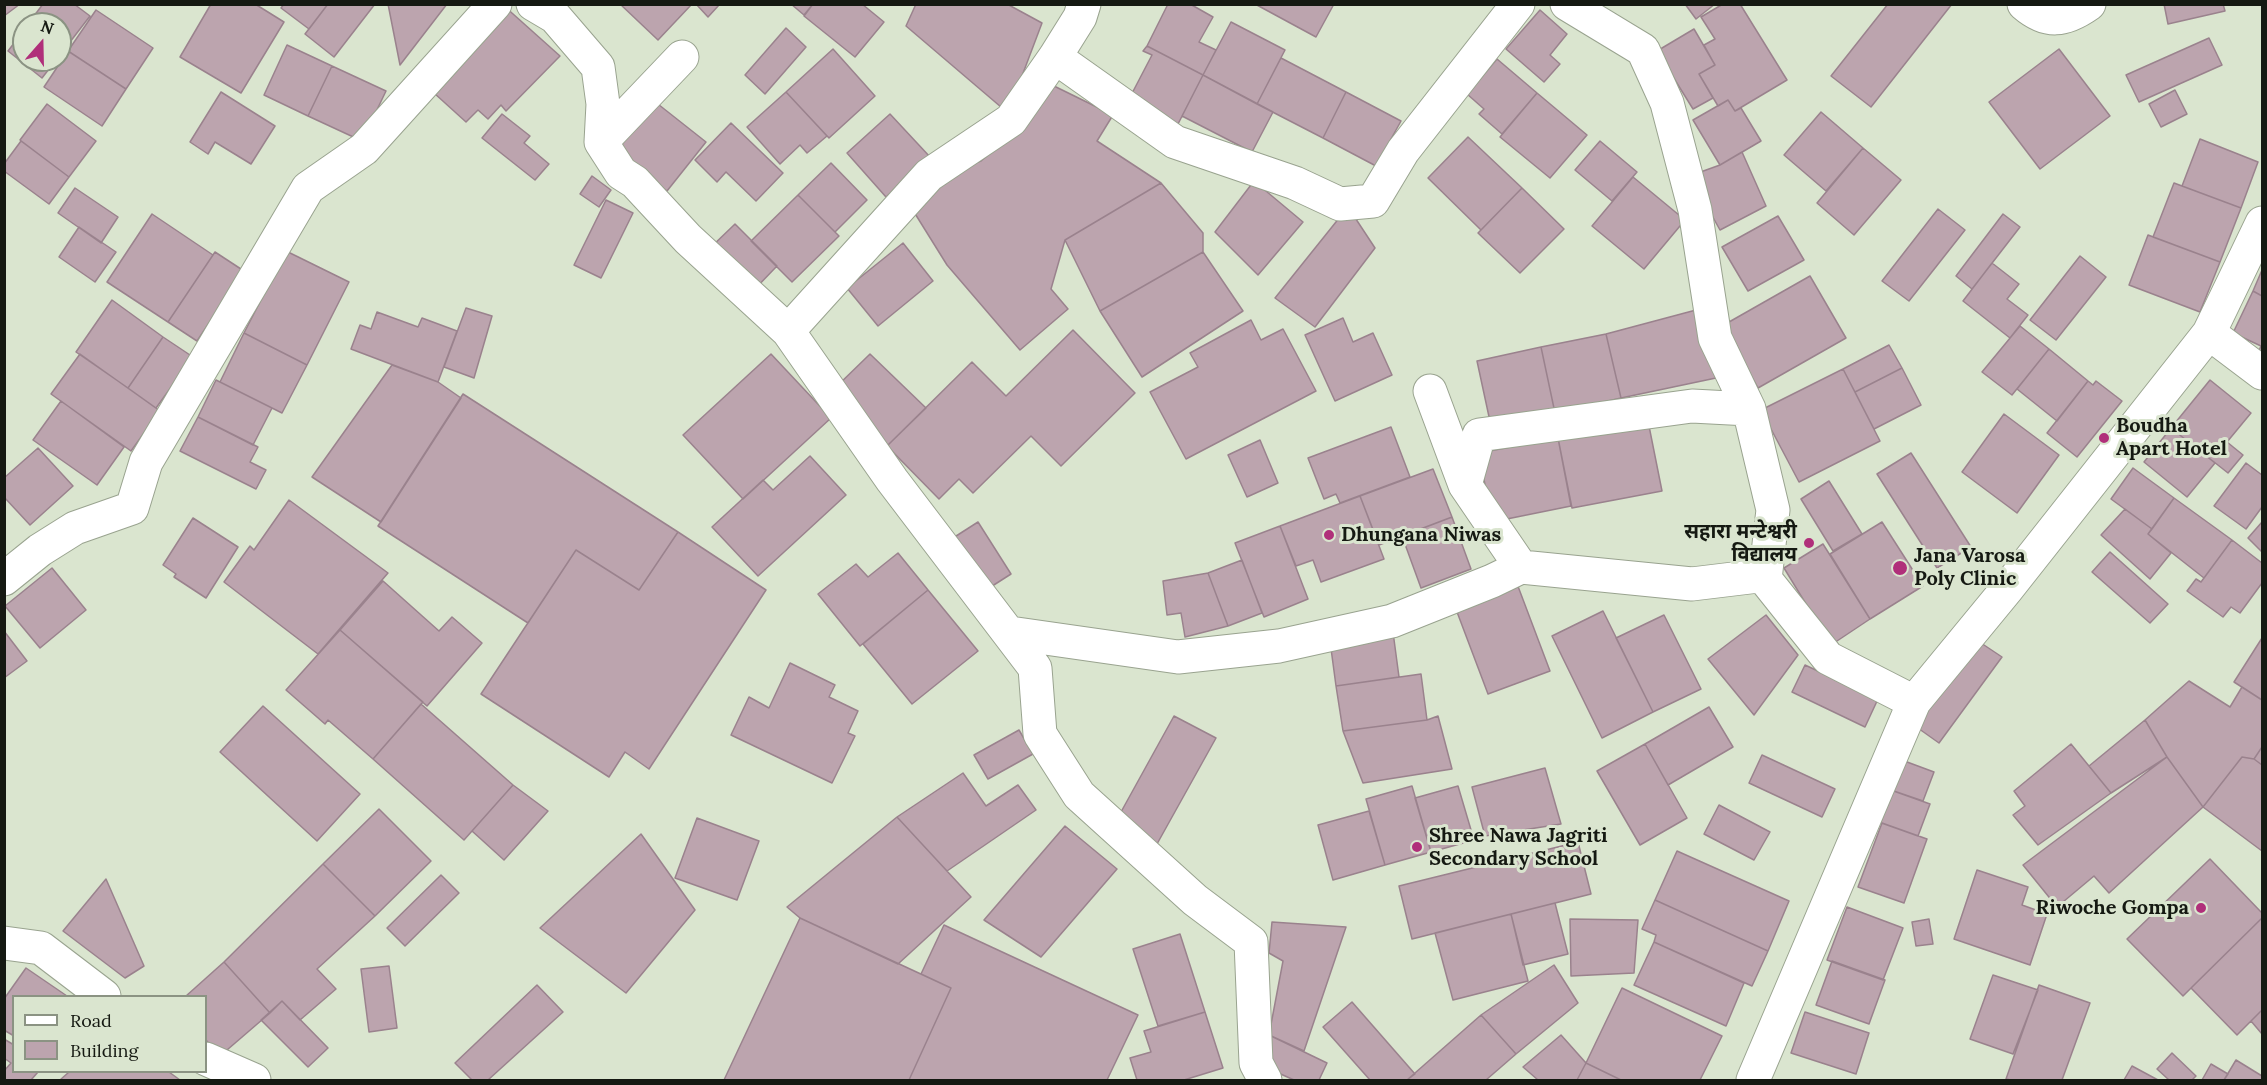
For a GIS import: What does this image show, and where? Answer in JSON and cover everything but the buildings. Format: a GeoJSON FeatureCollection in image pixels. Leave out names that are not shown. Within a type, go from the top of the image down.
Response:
{"type":"FeatureCollection","features":[{"type":"Feature","properties":{"kind":"street"},"geometry":{"type":"LineString","coordinates":[[4,579],[40,550],[75,528],[132,508],[146,462],[308,188],[364,149],[495,4]]}},
{"type":"Feature","properties":{"kind":"street"},"geometry":{"type":"LineString","coordinates":[[533,4],[555,17],[598,67],[603,104],[601,142],[621,173],[635,182],[688,239],[788,331],[892,480],[1035,668],[1040,734],[1078,795],[1195,900],[1251,942],[1256,1063],[1265,1080]]}},
{"type":"Feature","properties":{"kind":"street"},"geometry":{"type":"LineString","coordinates":[[788,331],[930,176],[1011,120],[1055,57],[1080,17],[1084,4]]}},
{"type":"Feature","properties":{"kind":"street"},"geometry":{"type":"LineString","coordinates":[[1055,57],[1175,142],[1295,183],[1340,204],[1373,201],[1403,151],[1518,4]]}},
{"type":"Feature","properties":{"kind":"street"},"geometry":{"type":"LineString","coordinates":[[1567,4],[1643,50],[1667,103],[1695,210],[1715,338],[1749,409],[1773,510],[1765,579]]}},
{"type":"Feature","properties":{"kind":"street"},"geometry":{"type":"LineString","coordinates":[[2024,4],[2037,15],[2061,19],[2077,13],[2089,4]]}},
{"type":"Feature","properties":{"kind":"street"},"geometry":{"type":"LineString","coordinates":[[601,142],[682,57]]}},
{"type":"Feature","properties":{"kind":"street"},"geometry":{"type":"LineString","coordinates":[[1753,1080],[1914,702],[2007,589],[2209,333],[2262,223]]}},
{"type":"Feature","properties":{"kind":"street"},"geometry":{"type":"LineString","coordinates":[[2209,333],[2262,373]]}},
{"type":"Feature","properties":{"kind":"street"},"geometry":{"type":"LineString","coordinates":[[1430,391],[1465,485],[1521,567]]}},
{"type":"Feature","properties":{"kind":"street"},"geometry":{"type":"LineString","coordinates":[[1465,485],[1479,435],[1692,405],[1749,409]]}},
{"type":"Feature","properties":{"kind":"street"},"geometry":{"type":"LineString","coordinates":[[1010,633],[1178,657],[1279,646],[1392,621],[1521,567],[1692,584],[1758,576],[1765,579],[1828,658],[1914,702]]}},
{"type":"Feature","properties":{"kind":"street"},"geometry":{"type":"LineString","coordinates":[[4,943],[41,948],[103,995]]}},
{"type":"Feature","properties":{"kind":"street"},"geometry":{"type":"LineString","coordinates":[[207,1059],[254,1080]]}},
{"type":"Feature","properties":{"kind":"place","name":"Boudha Apart Hotel"},"geometry":{"type":"Point","coordinates":[2104,438]}},
{"type":"Feature","properties":{"kind":"place","name":"Dhungana Niwas"},"geometry":{"type":"Point","coordinates":[1329,535]}},
{"type":"Feature","properties":{"kind":"place","name":"सहारा मन्टेश्वरी विद्यालय"},"geometry":{"type":"Point","coordinates":[1809,543]}},
{"type":"Feature","properties":{"kind":"place","name":"Jana Varosa Poly Clinic"},"geometry":{"type":"Point","coordinates":[1900,568]}},
{"type":"Feature","properties":{"kind":"place","name":"Shree Nawa Jagriti Secondary School"},"geometry":{"type":"Point","coordinates":[1417,847]}},
{"type":"Feature","properties":{"kind":"place","name":"Riwoche Gompa"},"geometry":{"type":"Point","coordinates":[2201,908]}}]}
